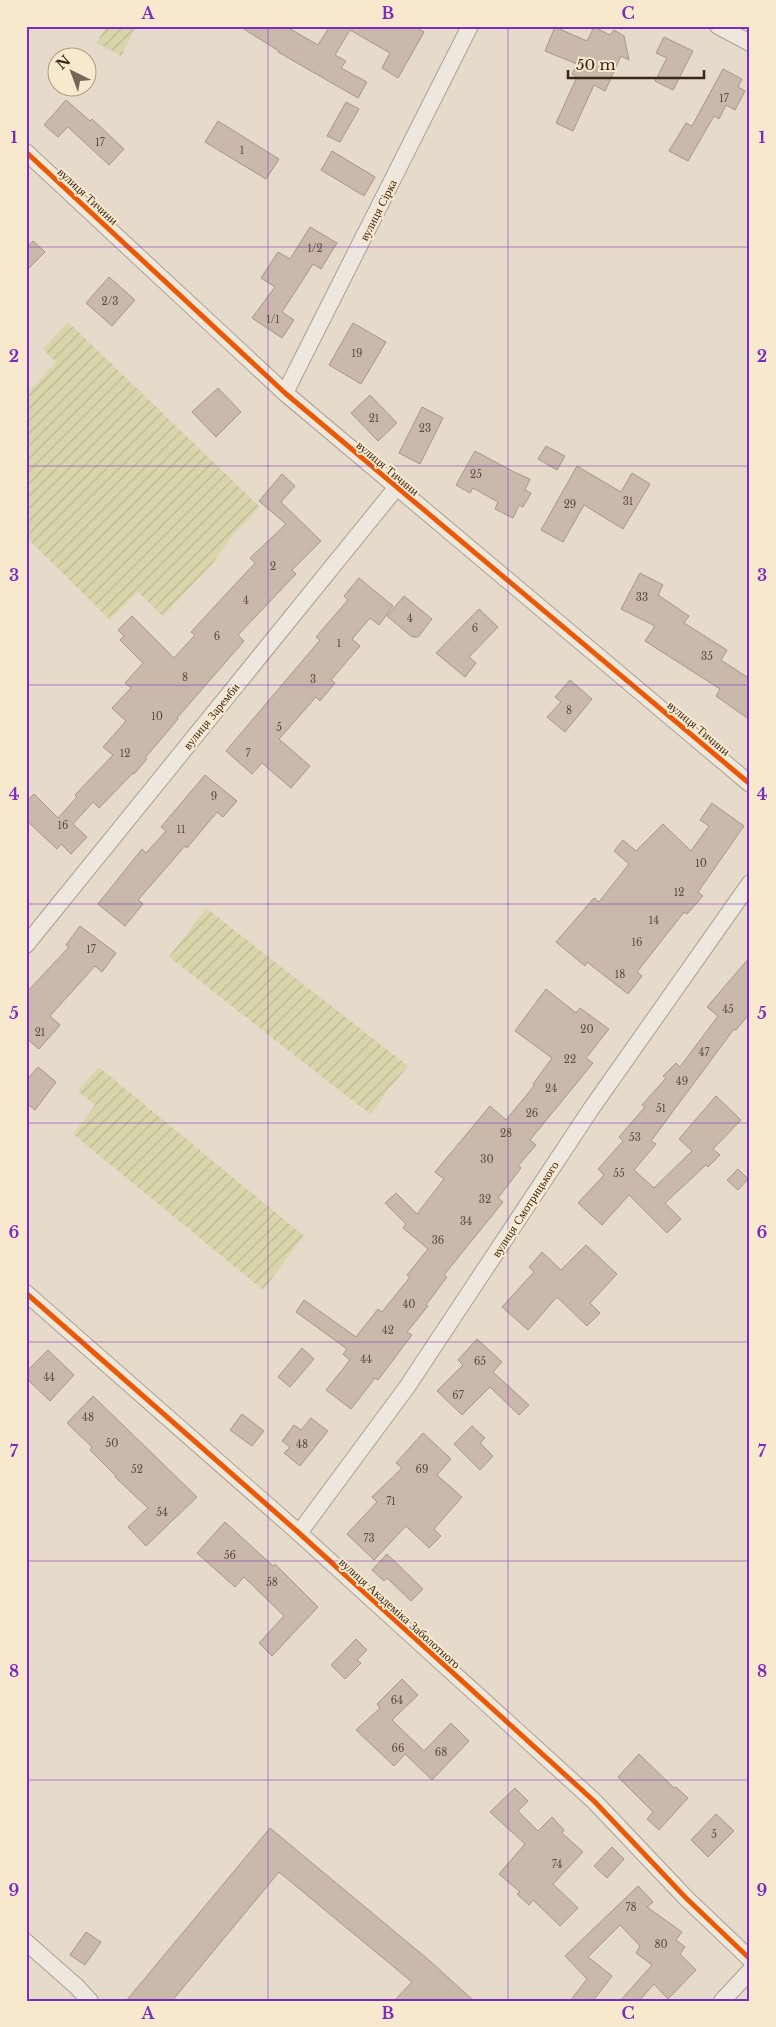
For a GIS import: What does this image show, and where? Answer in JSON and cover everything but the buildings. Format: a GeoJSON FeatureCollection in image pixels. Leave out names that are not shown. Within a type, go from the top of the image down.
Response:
{"type":"FeatureCollection","features":[{"type":"Feature","properties":{"kind":"street","name":"вулиця Сірка"},"geometry":{"type":"LineString","coordinates":[[285,393],[470,26]]}},
{"type":"Feature","properties":{"kind":"street"},"geometry":{"type":"LineString","coordinates":[[718,26],[750,43]]}},
{"type":"Feature","properties":{"kind":"street","name":"вулиця Тичини"},"geometry":{"type":"LineString","coordinates":[[26,152],[285,393],[750,784]]}},
{"type":"Feature","properties":{"kind":"street","name":"вулиця Заремби"},"geometry":{"type":"LineString","coordinates":[[26,945],[396,488]]}},
{"type":"Feature","properties":{"kind":"street","name":"вулиця Смотрицького"},"geometry":{"type":"LineString","coordinates":[[298,1534],[407,1387],[591,1109],[750,883]]}},
{"type":"Feature","properties":{"kind":"street","name":"вулиця Академіка Заболотного"},"geometry":{"type":"LineString","coordinates":[[26,1293],[298,1534],[594,1801],[686,1898],[750,1959]]}},
{"type":"Feature","properties":{"kind":"street"},"geometry":{"type":"LineString","coordinates":[[26,1942],[76,1986],[90,2001]]}},
{"type":"Feature","properties":{"kind":"street"},"geometry":{"type":"LineString","coordinates":[[722,2001],[750,1971]]}},
{"type":"Feature","properties":{"kind":"shaded area"},"geometry":{"type":"Polygon","coordinates":[[[106,26],[136,26],[121,56],[97,43],[106,26]]]}},
{"type":"Feature","properties":{"kind":"shaded area"},"geometry":{"type":"Polygon","coordinates":[[[68,322],[260,507],[235,533],[212,564],[163,616],[138,592],[110,620],[26,537],[26,395],[56,362],[43,349],[68,322]]]}},
{"type":"Feature","properties":{"kind":"shaded area"},"geometry":{"type":"Polygon","coordinates":[[[206,908],[408,1066],[387,1091],[371,1115],[169,957],[206,908]]]}},
{"type":"Feature","properties":{"kind":"shaded area"},"geometry":{"type":"Polygon","coordinates":[[[99,1067],[304,1236],[263,1290],[73,1134],[95,1105],[78,1091],[99,1067]]]}},
{"type":"Feature","properties":{"kind":"cycle path"},"geometry":{"type":"LineString","coordinates":[[26,152],[285,393],[750,784]]}},
{"type":"Feature","properties":{"kind":"cycle path"},"geometry":{"type":"LineString","coordinates":[[26,1293],[299,1533],[594,1801],[686,1898],[750,1959]]}}]}
